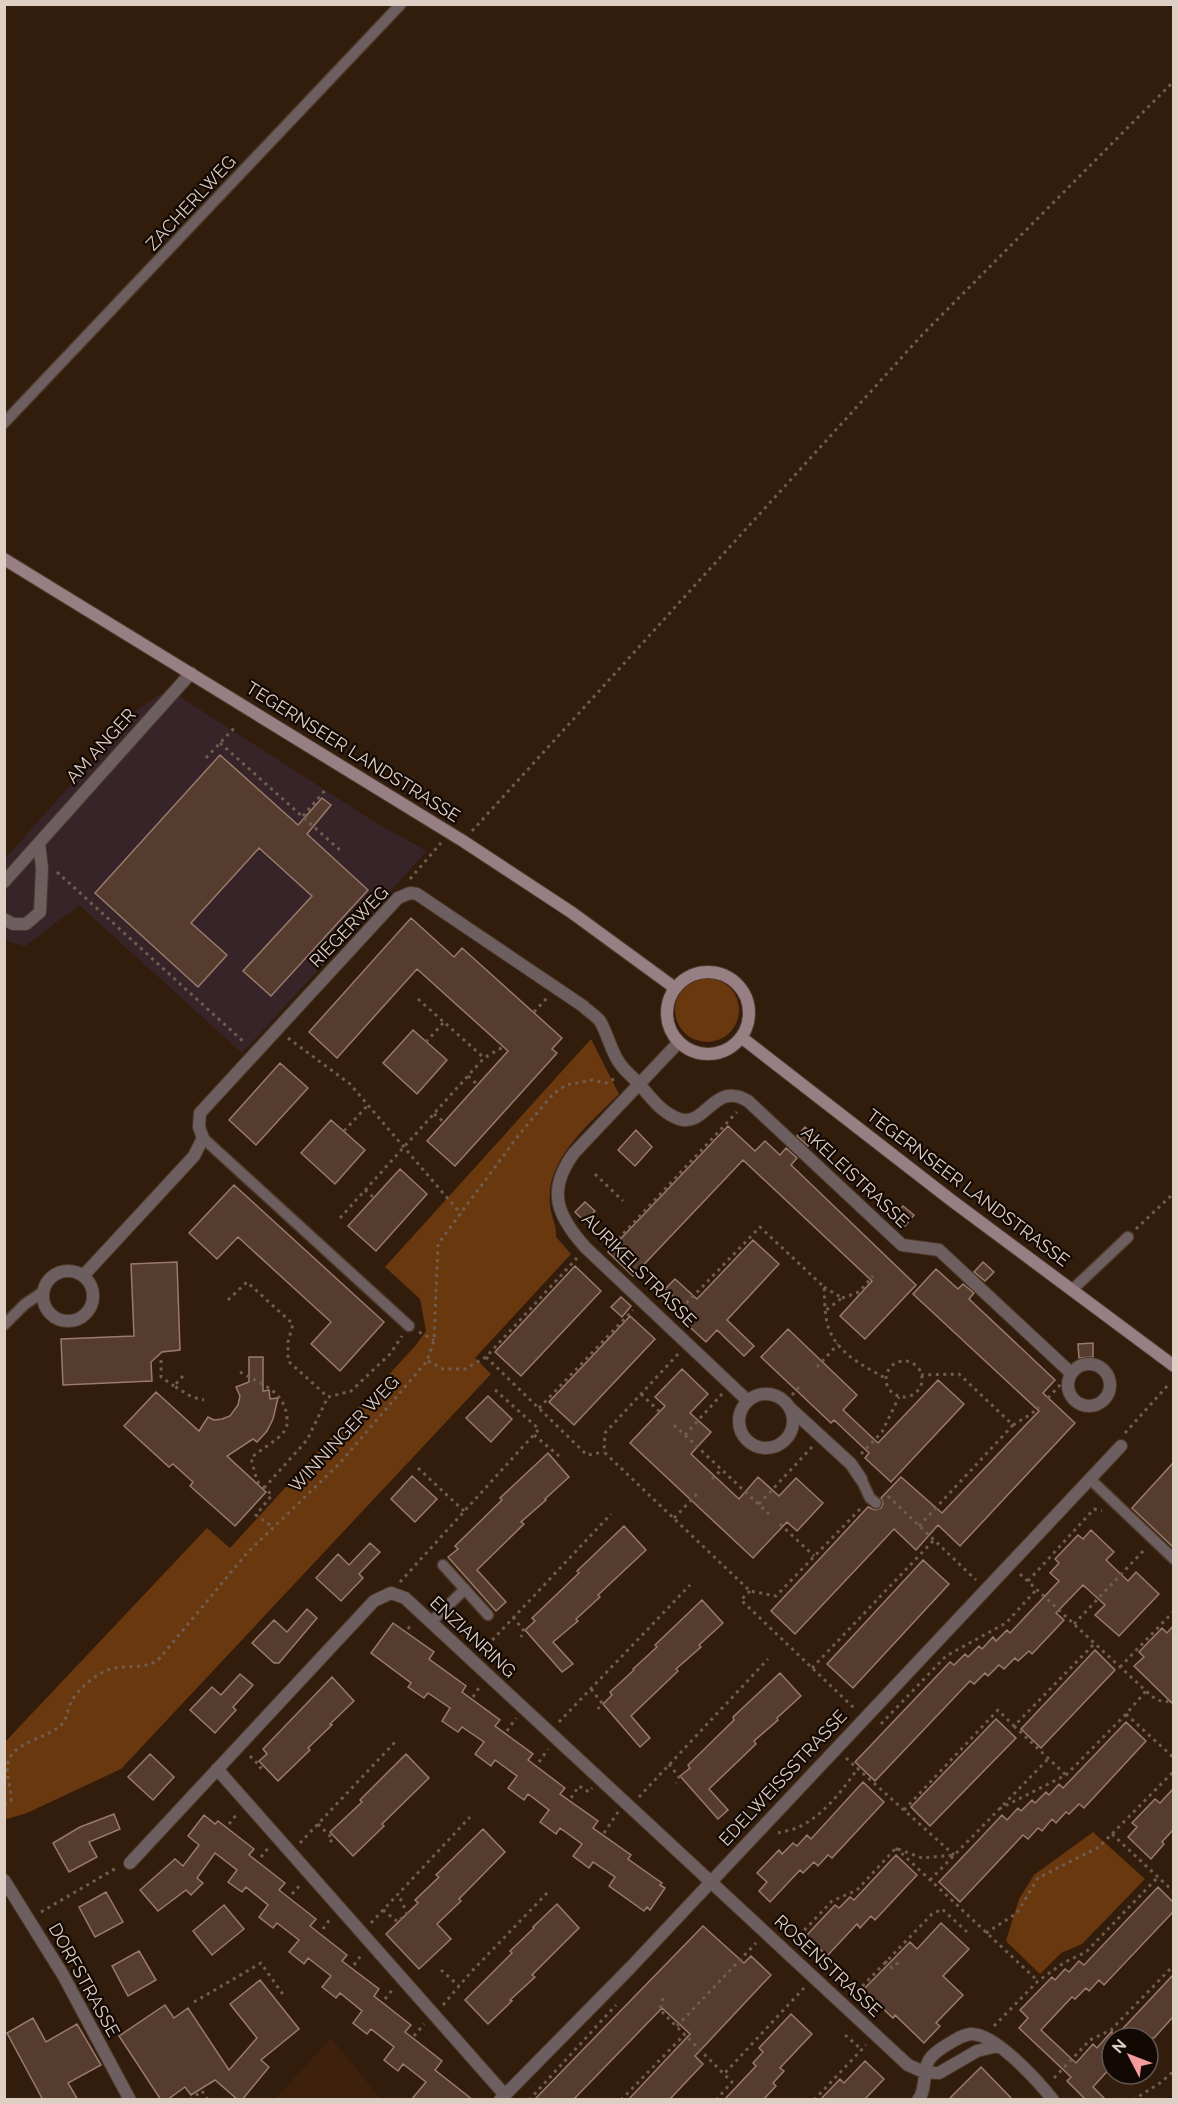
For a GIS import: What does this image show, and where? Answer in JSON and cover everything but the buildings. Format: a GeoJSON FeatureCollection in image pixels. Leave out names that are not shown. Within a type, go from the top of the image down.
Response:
{"type":"FeatureCollection","features":[{"type":"Feature","properties":{"kind":"main road","name":"TEGERNSEER LANDSTRASSE"},"geometry":{"type":"LineString","coordinates":[[4,559],[463,841],[571,912],[675,988]]}},
{"type":"Feature","properties":{"kind":"main road"},"geometry":{"type":"LineString","coordinates":[[702,972],[721,974],[732,980],[741,989],[748,1006],[747,1026],[741,1037],[728,1049],[711,1054],[693,1051],[679,1042],[672,1032],[667,1010],[669,999],[675,988],[684,979],[702,972]]}},
{"type":"Feature","properties":{"kind":"main road","name":"TEGERNSEER LANDSTRASSE"},"geometry":{"type":"LineString","coordinates":[[741,1037],[951,1200],[1173,1366]]}},
{"type":"Feature","properties":{"kind":"street","name":"AM ANGER"},"geometry":{"type":"LineString","coordinates":[[4,882],[191,673]]}},
{"type":"Feature","properties":{"kind":"street"},"geometry":{"type":"LineString","coordinates":[[4,919],[13,924],[26,924],[40,912],[42,868],[39,843]]}},
{"type":"Feature","properties":{"kind":"street","name":"RIEGERWEG"},"geometry":{"type":"LineString","coordinates":[[203,1138],[199,1127],[200,1113],[398,898],[410,893],[417,894],[583,1006],[600,1020],[608,1044],[624,1069],[639,1084]]}},
{"type":"Feature","properties":{"kind":"street","name":"AURIKELSTRASSE"},"geometry":{"type":"LineString","coordinates":[[679,1042],[563,1167],[557,1185],[560,1208],[568,1228],[586,1248],[748,1401]]}},
{"type":"Feature","properties":{"kind":"street"},"geometry":{"type":"LineString","coordinates":[[639,1084],[666,1113],[682,1120],[695,1119],[714,1102],[731,1094],[747,1101]]}},
{"type":"Feature","properties":{"kind":"street","name":"AKELEISTRASSE"},"geometry":{"type":"LineString","coordinates":[[747,1101],[902,1245],[939,1251],[1069,1379]]}},
{"type":"Feature","properties":{"kind":"street"},"geometry":{"type":"LineString","coordinates":[[83,1276],[194,1156],[203,1138]]}},
{"type":"Feature","properties":{"kind":"street"},"geometry":{"type":"LineString","coordinates":[[61,1272],[76,1272],[83,1276],[92,1289],[92,1305],[88,1313],[74,1321],[57,1320],[45,1309],[43,1292],[49,1280],[61,1272]]}},
{"type":"Feature","properties":{"kind":"street"},"geometry":{"type":"LineString","coordinates":[[788,1405],[793,1418],[793,1427],[783,1442],[766,1448],[749,1442],[743,1435],[740,1417],[748,1401],[762,1394],[771,1394],[788,1405],[851,1464],[861,1479]]}},
{"type":"Feature","properties":{"kind":"street","name":"EDELWEISSSTRASSE"},"geometry":{"type":"LineString","coordinates":[[502,2097],[631,1967],[1121,1446]]}},
{"type":"Feature","properties":{"kind":"street"},"geometry":{"type":"LineString","coordinates":[[130,1863],[374,1601],[391,1593]]}},
{"type":"Feature","properties":{"kind":"street","name":"ENZIANRING"},"geometry":{"type":"LineString","coordinates":[[391,1593],[405,1598],[711,1882]]}},
{"type":"Feature","properties":{"kind":"street"},"geometry":{"type":"LineString","coordinates":[[217,1769],[434,2015],[502,2097]]}},
{"type":"Feature","properties":{"kind":"street","name":"DORFSTRASSE"},"geometry":{"type":"LineString","coordinates":[[4,1880],[63,1975],[130,2100]]}},
{"type":"Feature","properties":{"kind":"street","name":"ROSENSTRASSE"},"geometry":{"type":"LineString","coordinates":[[711,1882],[908,2065],[924,2072]]}},
{"type":"Feature","properties":{"kind":"street"},"geometry":{"type":"LineString","coordinates":[[918,2100],[921,2096],[924,2072],[930,2059],[956,2039],[973,2034],[997,2046],[1021,2064],[1053,2100]]}},
{"type":"Feature","properties":{"kind":"street"},"geometry":{"type":"LineString","coordinates":[[924,2072],[939,2073],[976,2051],[997,2046]]}},
{"type":"Feature","properties":{"kind":"lane","name":"ZACHERLWEG"},"geometry":{"type":"LineString","coordinates":[[4,423],[401,4]]}},
{"type":"Feature","properties":{"kind":"lane"},"geometry":{"type":"LineString","coordinates":[[203,1138],[409,1326]]}},
{"type":"Feature","properties":{"kind":"lane"},"geometry":{"type":"LineString","coordinates":[[1071,1290],[1128,1237]]}},
{"type":"Feature","properties":{"kind":"lane"},"geometry":{"type":"LineString","coordinates":[[4,1325],[25,1304],[43,1292]]}},
{"type":"Feature","properties":{"kind":"lane"},"geometry":{"type":"LineString","coordinates":[[861,1479],[873,1500]]}},
{"type":"Feature","properties":{"kind":"lane"},"geometry":{"type":"LineString","coordinates":[[1090,1479],[1173,1559]]}},
{"type":"Feature","properties":{"kind":"lane"},"geometry":{"type":"LineString","coordinates":[[443,1565],[488,1615]]}},
{"type":"Feature","properties":{"kind":"lane"},"geometry":{"type":"LineString","coordinates":[[431,1622],[465,1590]]}},
{"type":"Feature","properties":{"kind":"path"},"geometry":{"type":"LineString","coordinates":[[463,841],[922,335],[1173,81]]}},
{"type":"Feature","properties":{"kind":"path"},"geometry":{"type":"LineString","coordinates":[[206,758],[235,727]]}},
{"type":"Feature","properties":{"kind":"path"},"geometry":{"type":"LineString","coordinates":[[220,743],[342,852]]}},
{"type":"Feature","properties":{"kind":"path"},"geometry":{"type":"LineString","coordinates":[[303,816],[327,788]]}},
{"type":"Feature","properties":{"kind":"path"},"geometry":{"type":"LineString","coordinates":[[410,893],[411,878],[435,849]]}},
{"type":"Feature","properties":{"kind":"path"},"geometry":{"type":"LineString","coordinates":[[53,868],[256,1053]]}},
{"type":"Feature","properties":{"kind":"path"},"geometry":{"type":"LineString","coordinates":[[534,1012],[556,988]]}},
{"type":"Feature","properties":{"kind":"path"},"geometry":{"type":"LineString","coordinates":[[418,999],[484,1058]]}},
{"type":"Feature","properties":{"kind":"path"},"geometry":{"type":"LineString","coordinates":[[426,1042],[444,1022]]}},
{"type":"Feature","properties":{"kind":"path"},"geometry":{"type":"LineString","coordinates":[[277,1030],[351,1084],[461,1214]]}},
{"type":"Feature","properties":{"kind":"path"},"geometry":{"type":"LineString","coordinates":[[340,1218],[484,1058],[503,1047]]}},
{"type":"Feature","properties":{"kind":"path","name":"WINNINGER WEG"},"geometry":{"type":"LineString","coordinates":[[4,1804],[11,1801],[8,1765],[10,1756],[17,1749],[58,1728],[64,1722],[75,1695],[89,1682],[114,1668],[155,1662],[247,1552],[340,1463],[427,1361],[434,1340],[438,1244],[518,1136],[553,1094],[566,1085],[579,1082],[592,1080],[606,1083],[624,1069]]}},
{"type":"Feature","properties":{"kind":"path"},"geometry":{"type":"LineString","coordinates":[[468,1076],[478,1085]]}},
{"type":"Feature","properties":{"kind":"path"},"geometry":{"type":"LineString","coordinates":[[599,1260],[747,1101]]}},
{"type":"Feature","properties":{"kind":"path"},"geometry":{"type":"LineString","coordinates":[[344,1131],[368,1104]]}},
{"type":"Feature","properties":{"kind":"path"},"geometry":{"type":"LineString","coordinates":[[434,1114],[444,1122]]}},
{"type":"Feature","properties":{"kind":"path"},"geometry":{"type":"LineString","coordinates":[[595,1174],[623,1201]]}},
{"type":"Feature","properties":{"kind":"path"},"geometry":{"type":"LineString","coordinates":[[365,1190],[374,1198]]}},
{"type":"Feature","properties":{"kind":"path"},"geometry":{"type":"LineString","coordinates":[[1128,1237],[1173,1193]]}},
{"type":"Feature","properties":{"kind":"path"},"geometry":{"type":"LineString","coordinates":[[666,1324],[760,1227],[824,1287],[842,1298]]}},
{"type":"Feature","properties":{"kind":"path"},"geometry":{"type":"LineString","coordinates":[[427,1361],[443,1369],[465,1369],[486,1357],[586,1248]]}},
{"type":"Feature","properties":{"kind":"path"},"geometry":{"type":"LineString","coordinates":[[825,1311],[842,1298],[858,1292],[873,1276]]}},
{"type":"Feature","properties":{"kind":"path"},"geometry":{"type":"LineString","coordinates":[[228,1300],[247,1282],[293,1324],[288,1342],[288,1361],[328,1397]]}},
{"type":"Feature","properties":{"kind":"path"},"geometry":{"type":"LineString","coordinates":[[824,1287],[829,1330],[838,1344],[854,1360],[885,1378]]}},
{"type":"Feature","properties":{"kind":"path"},"geometry":{"type":"LineString","coordinates":[[539,1408],[642,1301]]}},
{"type":"Feature","properties":{"kind":"path"},"geometry":{"type":"LineString","coordinates":[[328,1397],[351,1391],[390,1354],[409,1326]]}},
{"type":"Feature","properties":{"kind":"path"},"geometry":{"type":"LineString","coordinates":[[687,1343],[605,1433],[604,1452],[750,1591],[776,1596],[873,1500]]}},
{"type":"Feature","properties":{"kind":"path"},"geometry":{"type":"LineString","coordinates":[[817,1367],[838,1344]]}},
{"type":"Feature","properties":{"kind":"path"},"geometry":{"type":"LineString","coordinates":[[486,1357],[587,1455],[604,1452]]}},
{"type":"Feature","properties":{"kind":"path"},"geometry":{"type":"LineString","coordinates":[[161,1360],[161,1377],[192,1397],[204,1400]]}},
{"type":"Feature","properties":{"kind":"path"},"geometry":{"type":"LineString","coordinates":[[899,1361],[911,1362],[919,1369],[921,1375],[920,1387],[912,1396],[899,1397],[889,1390],[885,1378],[889,1367],[899,1361]]}},
{"type":"Feature","properties":{"kind":"path"},"geometry":{"type":"LineString","coordinates":[[240,1372],[265,1385],[281,1398],[286,1410],[288,1425],[283,1434],[251,1458],[257,1481],[272,1495],[256,1515],[273,1527]]}},
{"type":"Feature","properties":{"kind":"path"},"geometry":{"type":"LineString","coordinates":[[921,1375],[959,1374],[1013,1425]]}},
{"type":"Feature","properties":{"kind":"path"},"geometry":{"type":"LineString","coordinates":[[174,1386],[183,1376]]}},
{"type":"Feature","properties":{"kind":"path"},"geometry":{"type":"LineString","coordinates":[[1048,1398],[1062,1382],[1069,1379]]}},
{"type":"Feature","properties":{"kind":"path"},"geometry":{"type":"LineString","coordinates":[[1121,1446],[1124,1433],[1169,1384]]}},
{"type":"Feature","properties":{"kind":"path"},"geometry":{"type":"LineString","coordinates":[[685,1435],[731,1385]]}},
{"type":"Feature","properties":{"kind":"path"},"geometry":{"type":"LineString","coordinates":[[788,1405],[801,1385]]}},
{"type":"Feature","properties":{"kind":"path"},"geometry":{"type":"LineString","coordinates":[[391,1593],[540,1429],[494,1389]]}},
{"type":"Feature","properties":{"kind":"path"},"geometry":{"type":"LineString","coordinates":[[641,1394],[662,1414]]}},
{"type":"Feature","properties":{"kind":"path"},"geometry":{"type":"LineString","coordinates":[[264,1488],[308,1440],[328,1397]]}},
{"type":"Feature","properties":{"kind":"path"},"geometry":{"type":"LineString","coordinates":[[851,1464],[882,1432],[899,1397]]}},
{"type":"Feature","properties":{"kind":"path"},"geometry":{"type":"LineString","coordinates":[[919,1526],[1013,1425],[1039,1407]]}},
{"type":"Feature","properties":{"kind":"path"},"geometry":{"type":"LineString","coordinates":[[674,1425],[769,1514]]}},
{"type":"Feature","properties":{"kind":"path"},"geometry":{"type":"LineString","coordinates":[[534,1435],[559,1456]]}},
{"type":"Feature","properties":{"kind":"path"},"geometry":{"type":"LineString","coordinates":[[759,1504],[821,1437]]}},
{"type":"Feature","properties":{"kind":"path"},"geometry":{"type":"LineString","coordinates":[[418,1468],[464,1511]]}},
{"type":"Feature","properties":{"kind":"path"},"geometry":{"type":"LineString","coordinates":[[712,1479],[722,1469]]}},
{"type":"Feature","properties":{"kind":"path"},"geometry":{"type":"LineString","coordinates":[[674,1518],[698,1493]]}},
{"type":"Feature","properties":{"kind":"path"},"geometry":{"type":"LineString","coordinates":[[887,1495],[986,1590]]}},
{"type":"Feature","properties":{"kind":"path"},"geometry":{"type":"LineString","coordinates":[[1028,1581],[1094,1509],[1102,1511],[1112,1501]]}},
{"type":"Feature","properties":{"kind":"path"},"geometry":{"type":"LineString","coordinates":[[473,1661],[611,1514]]}},
{"type":"Feature","properties":{"kind":"path"},"geometry":{"type":"LineString","coordinates":[[780,1524],[814,1556]]}},
{"type":"Feature","properties":{"kind":"path"},"geometry":{"type":"LineString","coordinates":[[813,1668],[934,1540]]}},
{"type":"Feature","properties":{"kind":"path"},"geometry":{"type":"LineString","coordinates":[[1074,1624],[1154,1540]]}},
{"type":"Feature","properties":{"kind":"path"},"geometry":{"type":"LineString","coordinates":[[434,1544],[438,1549]]}},
{"type":"Feature","properties":{"kind":"path"},"geometry":{"type":"LineString","coordinates":[[1010,1564],[1157,1701],[1165,1703],[1173,1700]]}},
{"type":"Feature","properties":{"kind":"path"},"geometry":{"type":"LineString","coordinates":[[550,1732],[690,1585]]}},
{"type":"Feature","properties":{"kind":"path"},"geometry":{"type":"LineString","coordinates":[[881,1725],[946,1656],[1006,1623],[1037,1589]]}},
{"type":"Feature","properties":{"kind":"path"},"geometry":{"type":"LineString","coordinates":[[750,1591],[741,1600],[865,1718]]}},
{"type":"Feature","properties":{"kind":"path"},"geometry":{"type":"LineString","coordinates":[[1120,1667],[1173,1611]]}},
{"type":"Feature","properties":{"kind":"path"},"geometry":{"type":"LineString","coordinates":[[513,1617],[524,1631],[521,1637]]}},
{"type":"Feature","properties":{"kind":"path"},"geometry":{"type":"LineString","coordinates":[[1014,1726],[1095,1642]]}},
{"type":"Feature","properties":{"kind":"path"},"geometry":{"type":"LineString","coordinates":[[604,1833],[627,1804],[669,1764],[768,1659]]}},
{"type":"Feature","properties":{"kind":"path"},"geometry":{"type":"LineString","coordinates":[[591,1689],[602,1703],[598,1709]]}},
{"type":"Feature","properties":{"kind":"path"},"geometry":{"type":"LineString","coordinates":[[999,1809],[1066,1775],[1146,1691]]}},
{"type":"Feature","properties":{"kind":"path"},"geometry":{"type":"LineString","coordinates":[[903,1810],[998,1710],[1066,1775]]}},
{"type":"Feature","properties":{"kind":"path"},"geometry":{"type":"LineString","coordinates":[[1126,1714],[1173,1758]]}},
{"type":"Feature","properties":{"kind":"path"},"geometry":{"type":"LineString","coordinates":[[291,1853],[396,1741]]}},
{"type":"Feature","properties":{"kind":"path"},"geometry":{"type":"LineString","coordinates":[[240,1745],[261,1767],[256,1772]]}},
{"type":"Feature","properties":{"kind":"path"},"geometry":{"type":"LineString","coordinates":[[836,1749],[954,1855]]}},
{"type":"Feature","properties":{"kind":"path"},"geometry":{"type":"LineString","coordinates":[[930,1880],[1049,1758]]}},
{"type":"Feature","properties":{"kind":"path"},"geometry":{"type":"LineString","coordinates":[[669,1764],[679,1777],[675,1783]]}},
{"type":"Feature","properties":{"kind":"path"},"geometry":{"type":"LineString","coordinates":[[775,1834],[800,1827],[826,1808],[844,1789],[858,1768]]}},
{"type":"Feature","properties":{"kind":"path"},"geometry":{"type":"LineString","coordinates":[[986,1933],[1017,1913],[1038,1878],[1099,1847],[1173,1771]]}},
{"type":"Feature","properties":{"kind":"path"},"geometry":{"type":"LineString","coordinates":[[571,1798],[579,1786],[589,1792],[600,1779]]}},
{"type":"Feature","properties":{"kind":"path"},"geometry":{"type":"LineString","coordinates":[[362,1933],[470,1817]]}},
{"type":"Feature","properties":{"kind":"path"},"geometry":{"type":"LineString","coordinates":[[318,1824],[333,1839],[327,1845]]}},
{"type":"Feature","properties":{"kind":"path"},"geometry":{"type":"LineString","coordinates":[[1112,1834],[1173,1892]]}},
{"type":"Feature","properties":{"kind":"path"},"geometry":{"type":"LineString","coordinates":[[896,1848],[921,1858],[954,1855]]}},
{"type":"Feature","properties":{"kind":"path"},"geometry":{"type":"LineString","coordinates":[[896,1848],[1038,1981]]}},
{"type":"Feature","properties":{"kind":"path"},"geometry":{"type":"LineString","coordinates":[[785,1951],[832,1901],[856,1890],[896,1848]]}},
{"type":"Feature","properties":{"kind":"path"},"geometry":{"type":"LineString","coordinates":[[43,1910],[112,1870]]}},
{"type":"Feature","properties":{"kind":"path"},"geometry":{"type":"LineString","coordinates":[[996,2024],[1038,1981],[1065,1962],[1086,1952],[1158,1877]]}},
{"type":"Feature","properties":{"kind":"path"},"geometry":{"type":"LineString","coordinates":[[434,2015],[549,1891]]}},
{"type":"Feature","properties":{"kind":"path"},"geometry":{"type":"LineString","coordinates":[[383,1910],[398,1922],[407,1913],[398,1894]]}},
{"type":"Feature","properties":{"kind":"path"},"geometry":{"type":"LineString","coordinates":[[862,1987],[932,1914],[942,1909],[967,1932]]}},
{"type":"Feature","properties":{"kind":"path"},"geometry":{"type":"LineString","coordinates":[[677,2026],[766,1933]]}},
{"type":"Feature","properties":{"kind":"path"},"geometry":{"type":"LineString","coordinates":[[885,1961],[892,1968],[899,1962]]}},
{"type":"Feature","properties":{"kind":"path"},"geometry":{"type":"LineString","coordinates":[[194,2002],[261,1962],[284,1996]]}},
{"type":"Feature","properties":{"kind":"path"},"geometry":{"type":"LineString","coordinates":[[1052,2080],[1090,2040],[1111,2030],[1173,1965]]}},
{"type":"Feature","properties":{"kind":"path"},"geometry":{"type":"LineString","coordinates":[[441,1970],[459,1986]]}},
{"type":"Feature","properties":{"kind":"path"},"geometry":{"type":"LineString","coordinates":[[724,2074],[814,1978]]}},
{"type":"Feature","properties":{"kind":"path"},"geometry":{"type":"LineString","coordinates":[[663,1998],[660,2010],[732,2082],[716,2100]]}},
{"type":"Feature","properties":{"kind":"path"},"geometry":{"type":"LineString","coordinates":[[530,2100],[618,2003]]}},
{"type":"Feature","properties":{"kind":"path"},"geometry":{"type":"LineString","coordinates":[[621,2100],[685,2034]]}},
{"type":"Feature","properties":{"kind":"path"},"geometry":{"type":"LineString","coordinates":[[844,2036],[862,2050]]}},
{"type":"Feature","properties":{"kind":"path"},"geometry":{"type":"LineString","coordinates":[[813,2100],[876,2036]]}},
{"type":"Feature","properties":{"kind":"path"},"geometry":{"type":"LineString","coordinates":[[1133,2100],[1161,2083],[1173,2071]]}},
{"type":"Feature","properties":{"kind":"path"},"geometry":{"type":"LineString","coordinates":[[190,2100],[202,2091],[208,2100]]}},
{"type":"Feature","properties":{"kind":"shaded area"},"geometry":{"type":"Polygon","coordinates":[[[174,693],[378,824],[427,851],[242,1053],[79,905],[25,946],[5,941],[5,859],[135,712],[157,696],[174,693]]]}},
{"type":"Feature","properties":{"kind":"shaded area"},"geometry":{"type":"Polygon","coordinates":[[[707,978],[730,987],[739,1010],[730,1033],[707,1042],[684,1033],[675,1010],[684,987],[707,978]]]}},
{"type":"Feature","properties":{"kind":"shaded area"},"geometry":{"type":"Polygon","coordinates":[[[591,1039],[619,1094],[571,1144],[554,1172],[550,1188],[550,1205],[556,1237],[571,1254],[475,1358],[491,1374],[121,1769],[27,1813],[7,1819],[4,1817],[5,1742],[207,1528],[230,1548],[416,1345],[426,1331],[420,1299],[385,1267],[591,1039]]]}},
{"type":"Feature","properties":{"kind":"shaded area"},"geometry":{"type":"Polygon","coordinates":[[[1093,1832],[1145,1879],[1082,1944],[1061,1953],[1040,1974],[1006,1941],[1019,1899],[1034,1875],[1093,1832]]]}},
{"type":"Feature","properties":{"kind":"shaded area"},"geometry":{"type":"Polygon","coordinates":[[[331,2038],[381,2099],[275,2099],[331,2038]]]}}]}
